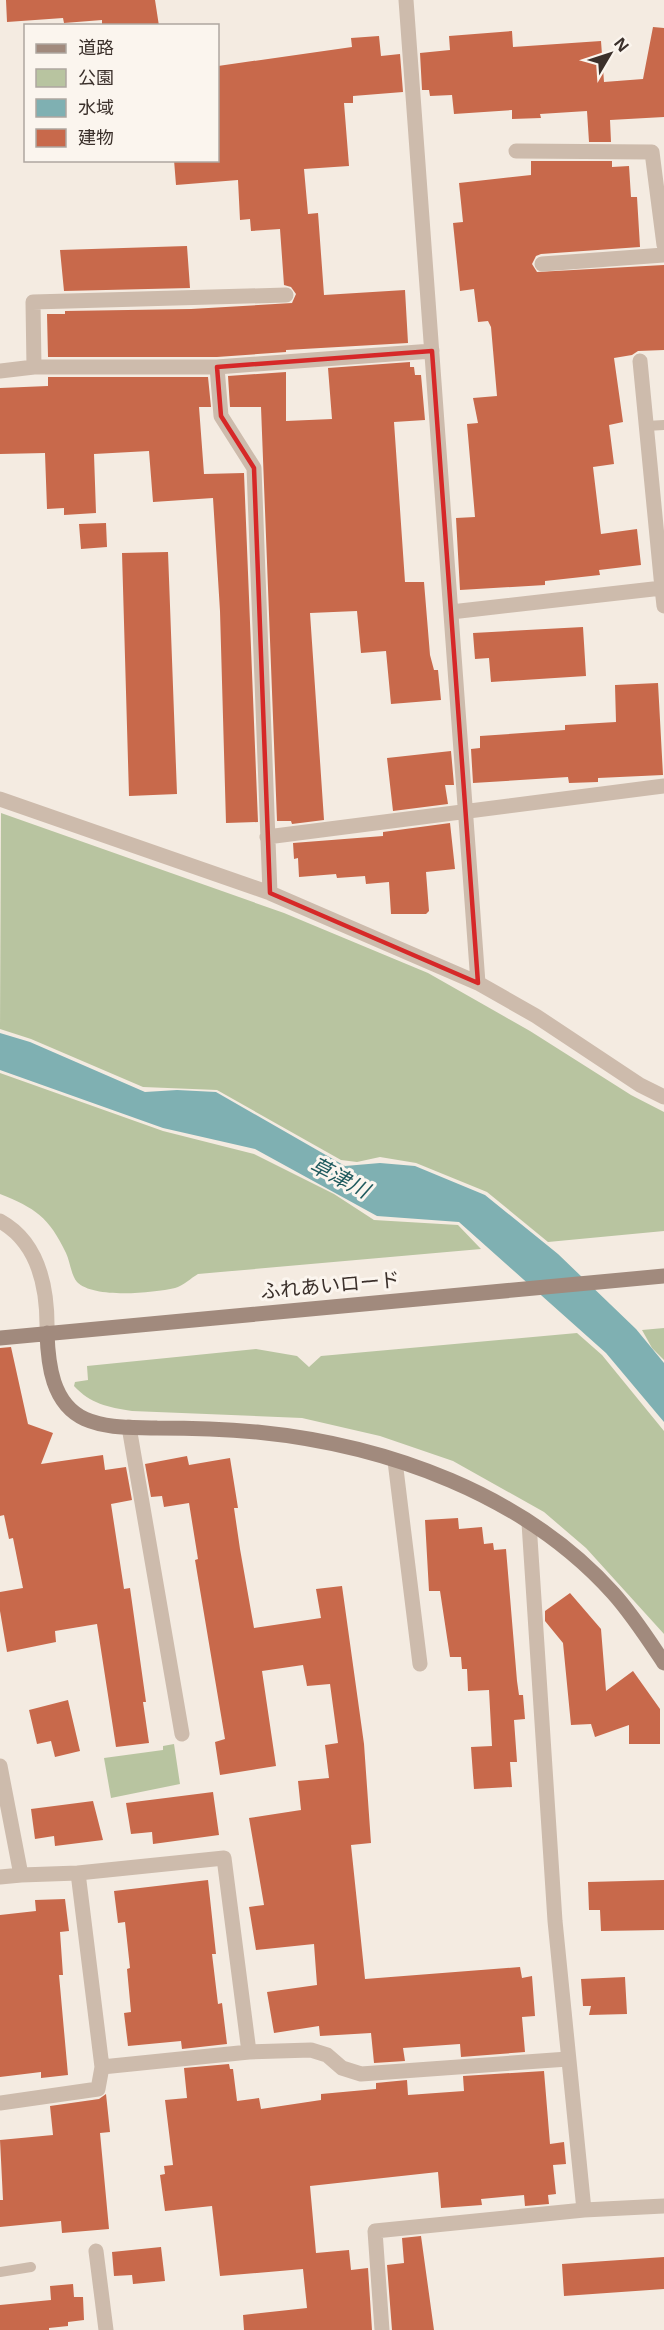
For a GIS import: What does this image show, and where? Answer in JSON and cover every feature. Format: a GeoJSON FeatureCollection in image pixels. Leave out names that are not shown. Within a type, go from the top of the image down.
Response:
{"type":"FeatureCollection","features":[{"type":"Feature","properties":{"kind":"street"},"geometry":{"type":"LineString","coordinates":[[406,0],[478,983]]}},
{"type":"Feature","properties":{"kind":"street"},"geometry":{"type":"LineString","coordinates":[[516,152],[652,152],[664,244]]}},
{"type":"Feature","properties":{"kind":"street"},"geometry":{"type":"LineString","coordinates":[[542,264],[664,255]]}},
{"type":"Feature","properties":{"kind":"street"},"geometry":{"type":"LineString","coordinates":[[34,368],[33,302],[286,295]]}},
{"type":"Feature","properties":{"kind":"street"},"geometry":{"type":"LineString","coordinates":[[0,371],[34,368],[217,367],[432,351]]}},
{"type":"Feature","properties":{"kind":"street"},"geometry":{"type":"LineString","coordinates":[[640,361],[664,606]]}},
{"type":"Feature","properties":{"kind":"street"},"geometry":{"type":"LineString","coordinates":[[217,367],[220,416],[254,468],[270,893]]}},
{"type":"Feature","properties":{"kind":"street"},"geometry":{"type":"LineString","coordinates":[[451,612],[662,588]]}},
{"type":"Feature","properties":{"kind":"street"},"geometry":{"type":"LineString","coordinates":[[267,837],[664,786]]}},
{"type":"Feature","properties":{"kind":"street"},"geometry":{"type":"LineString","coordinates":[[0,799],[270,893],[478,983],[536,1016],[640,1085],[664,1097]]}},
{"type":"Feature","properties":{"kind":"street"},"geometry":{"type":"LineString","coordinates":[[0,1221],[13,1228],[34,1259],[48,1304],[48,1366],[64,1403],[83,1418],[101,1424],[129,1427],[257,1432],[337,1445],[453,1480],[529,1523],[558,1544],[613,1593],[664,1663]]}},
{"type":"Feature","properties":{"kind":"street","name":"ふれあいロード"},"geometry":{"type":"LineString","coordinates":[[0,1338],[664,1275]]}},
{"type":"Feature","properties":{"kind":"street"},"geometry":{"type":"LineString","coordinates":[[129,1427],[182,1734]]}},
{"type":"Feature","properties":{"kind":"street"},"geometry":{"type":"LineString","coordinates":[[395,1461],[420,1665]]}},
{"type":"Feature","properties":{"kind":"street"},"geometry":{"type":"LineString","coordinates":[[529,1523],[555,1921],[584,2210]]}},
{"type":"Feature","properties":{"kind":"street"},"geometry":{"type":"LineString","coordinates":[[0,1766],[21,1875]]}},
{"type":"Feature","properties":{"kind":"street"},"geometry":{"type":"LineString","coordinates":[[0,1877],[78,1873],[224,1858],[249,2052]]}},
{"type":"Feature","properties":{"kind":"street"},"geometry":{"type":"LineString","coordinates":[[0,2103],[98,2089],[102,2067],[78,1873]]}},
{"type":"Feature","properties":{"kind":"street"},"geometry":{"type":"LineString","coordinates":[[102,2067],[249,2052],[311,2050],[327,2055],[342,2068],[361,2074],[568,2059]]}},
{"type":"Feature","properties":{"kind":"street"},"geometry":{"type":"LineString","coordinates":[[382,2330],[375,2231],[584,2210],[664,2206]]}},
{"type":"Feature","properties":{"kind":"street"},"geometry":{"type":"LineString","coordinates":[[96,2251],[106,2330]]}},
{"type":"Feature","properties":{"kind":"lane"},"geometry":{"type":"LineString","coordinates":[[646,426],[664,425]]}},
{"type":"Feature","properties":{"kind":"lane"},"geometry":{"type":"LineString","coordinates":[[0,2272],[31,2267]]}},
{"type":"Feature","properties":{"kind":"highlighted area"},"geometry":{"type":"Polygon","coordinates":[[[432,351],[478,983],[270,893],[254,468],[221,416],[217,367],[432,351]]]}},
{"type":"Feature","properties":{"kind":"green space"},"geometry":{"type":"Polygon","coordinates":[[[1,813],[284,913],[428,973],[530,1031],[631,1095],[664,1112],[664,1231],[548,1242],[487,1192],[416,1163],[380,1157],[357,1162],[341,1160],[217,1090],[143,1087],[31,1039],[0,1029],[1,813]]]}},
{"type":"Feature","properties":{"kind":"green space"},"geometry":{"type":"Polygon","coordinates":[[[0,1073],[163,1131],[254,1154],[334,1194],[374,1220],[458,1225],[481,1249],[198,1274],[178,1287],[152,1292],[109,1293],[85,1287],[75,1279],[66,1253],[47,1222],[32,1209],[0,1194],[0,1073]]]}},
{"type":"Feature","properties":{"kind":"green space"},"geometry":{"type":"Polygon","coordinates":[[[664,1328],[664,1360],[652,1348],[642,1330],[664,1328]]]}},
{"type":"Feature","properties":{"kind":"green space"},"geometry":{"type":"Polygon","coordinates":[[[577,1333],[602,1355],[664,1431],[664,1634],[586,1548],[544,1512],[453,1461],[380,1436],[302,1418],[132,1411],[115,1408],[93,1401],[74,1386],[75,1382],[88,1380],[87,1366],[256,1349],[297,1356],[309,1367],[321,1356],[577,1333]]]}},
{"type":"Feature","properties":{"kind":"green space"},"geometry":{"type":"Polygon","coordinates":[[[174,1744],[180,1784],[111,1798],[104,1758],[163,1750],[163,1746],[174,1744]]]}},
{"type":"Feature","properties":{"kind":"water","name":"草津川"},"geometry":{"type":"Polygon","coordinates":[[[0,1033],[30,1042],[145,1092],[177,1090],[216,1092],[345,1166],[380,1163],[415,1166],[485,1195],[558,1254],[636,1329],[664,1363],[664,1422],[606,1353],[459,1222],[377,1216],[255,1149],[163,1128],[0,1070],[0,1033]]]}},
{"type":"Feature","properties":{"kind":"building"},"geometry":{"type":"Polygon","coordinates":[[[6,0],[155,0],[159,24],[102,24],[102,20],[64,23],[63,18],[7,22],[6,0]]]}},
{"type":"Feature","properties":{"kind":"building"},"geometry":{"type":"Polygon","coordinates":[[[653,27],[664,28],[664,117],[610,120],[611,142],[589,142],[587,111],[540,114],[541,118],[512,119],[512,110],[454,114],[452,95],[430,96],[429,90],[422,90],[420,53],[450,50],[449,36],[512,31],[513,47],[601,41],[604,82],[643,79],[653,27]]]}},
{"type":"Feature","properties":{"kind":"building"},"geometry":{"type":"Polygon","coordinates":[[[379,36],[381,56],[400,54],[403,92],[353,96],[353,103],[344,103],[349,166],[304,169],[308,214],[318,213],[324,295],[405,290],[408,343],[286,350],[286,352],[217,357],[48,357],[47,314],[65,314],[65,311],[191,309],[292,303],[296,294],[291,287],[284,285],[280,229],[251,231],[250,219],[240,220],[238,180],[176,185],[174,162],[219,162],[219,66],[352,47],[351,38],[379,36]]]}},
{"type":"Feature","properties":{"kind":"building"},"geometry":{"type":"Polygon","coordinates":[[[531,161],[612,161],[612,167],[629,166],[631,197],[637,197],[640,247],[541,254],[536,256],[532,264],[537,272],[664,265],[664,350],[638,351],[632,355],[614,358],[623,422],[609,425],[614,464],[593,467],[601,534],[637,529],[641,565],[599,570],[600,575],[545,581],[545,585],[460,590],[456,518],[475,517],[467,424],[478,423],[473,398],[497,396],[491,327],[488,321],[478,322],[474,289],[460,291],[453,223],[463,222],[459,183],[531,175],[531,161]]]}},
{"type":"Feature","properties":{"kind":"building"},"geometry":{"type":"Polygon","coordinates":[[[187,246],[190,288],[64,291],[60,250],[187,246]]]}},
{"type":"Feature","properties":{"kind":"building"},"geometry":{"type":"Polygon","coordinates":[[[410,362],[410,367],[414,367],[415,375],[421,375],[425,420],[394,422],[405,582],[424,582],[430,655],[434,670],[438,670],[441,700],[391,704],[386,651],[361,653],[357,611],[310,613],[324,820],[292,824],[291,821],[277,821],[261,407],[230,407],[228,376],[286,372],[286,421],[332,419],[328,368],[410,362]]]}},
{"type":"Feature","properties":{"kind":"building"},"geometry":{"type":"Polygon","coordinates":[[[48,377],[208,377],[211,407],[199,407],[204,474],[244,473],[258,822],[226,823],[220,611],[213,498],[153,502],[149,451],[94,454],[96,513],[64,515],[64,508],[47,509],[45,453],[0,454],[0,388],[48,386],[48,377]]]}},
{"type":"Feature","properties":{"kind":"building"},"geometry":{"type":"Polygon","coordinates":[[[106,523],[107,547],[81,549],[79,524],[106,523]]]}},
{"type":"Feature","properties":{"kind":"building"},"geometry":{"type":"Polygon","coordinates":[[[168,552],[177,794],[129,796],[122,553],[168,552]]]}},
{"type":"Feature","properties":{"kind":"building"},"geometry":{"type":"Polygon","coordinates":[[[583,627],[586,676],[491,682],[489,658],[475,659],[473,633],[583,627]]]}},
{"type":"Feature","properties":{"kind":"building"},"geometry":{"type":"Polygon","coordinates":[[[658,683],[663,775],[598,778],[598,782],[569,783],[568,777],[473,783],[471,749],[480,748],[480,736],[565,730],[565,725],[616,722],[615,685],[658,683]]]}},
{"type":"Feature","properties":{"kind":"building"},"geometry":{"type":"Polygon","coordinates":[[[451,751],[454,785],[445,785],[448,804],[393,811],[387,758],[451,751]]]}},
{"type":"Feature","properties":{"kind":"building"},"geometry":{"type":"Polygon","coordinates":[[[450,823],[455,869],[426,872],[429,911],[426,914],[391,914],[389,882],[366,884],[365,876],[337,878],[336,874],[299,877],[298,858],[294,859],[293,843],[383,836],[383,832],[450,823]]]}},
{"type":"Feature","properties":{"kind":"building"},"geometry":{"type":"Polygon","coordinates":[[[11,1347],[28,1424],[53,1433],[41,1464],[103,1455],[105,1470],[126,1467],[132,1500],[111,1504],[124,1589],[130,1588],[146,1702],[143,1702],[149,1743],[116,1747],[97,1624],[55,1631],[56,1642],[7,1652],[0,1611],[0,1592],[23,1588],[13,1538],[9,1539],[4,1515],[0,1516],[0,1348],[11,1347]]]}},
{"type":"Feature","properties":{"kind":"building"},"geometry":{"type":"Polygon","coordinates":[[[187,1456],[189,1465],[230,1458],[238,1508],[234,1508],[254,1628],[321,1618],[316,1589],[342,1586],[364,1744],[371,1843],[351,1845],[365,1979],[520,1967],[522,1978],[532,1976],[535,2016],[522,2017],[525,2052],[461,2057],[460,2044],[403,2048],[405,2061],[374,2063],[371,2033],[320,2036],[319,2026],[274,2033],[267,1992],[317,1985],[314,1944],[256,1950],[249,1907],[264,1905],[249,1818],[301,1810],[298,1781],[329,1778],[325,1745],[338,1743],[330,1684],[307,1686],[303,1665],[262,1671],[276,1766],[220,1775],[215,1742],[225,1739],[195,1560],[198,1559],[189,1503],[164,1507],[162,1496],[151,1497],[145,1464],[187,1456]]]}},
{"type":"Feature","properties":{"kind":"building"},"geometry":{"type":"Polygon","coordinates":[[[458,1518],[459,1529],[482,1527],[484,1544],[493,1543],[494,1550],[506,1549],[517,1681],[519,1695],[523,1695],[525,1719],[514,1720],[517,1762],[510,1762],[512,1787],[474,1789],[471,1747],[492,1746],[489,1690],[468,1691],[467,1669],[462,1669],[461,1657],[450,1657],[440,1591],[429,1591],[425,1520],[458,1518]]]}},
{"type":"Feature","properties":{"kind":"building"},"geometry":{"type":"Polygon","coordinates":[[[570,1593],[601,1629],[606,1691],[633,1671],[660,1709],[660,1744],[629,1744],[629,1725],[595,1737],[591,1724],[571,1725],[563,1643],[545,1621],[545,1611],[570,1593]]]}},
{"type":"Feature","properties":{"kind":"building"},"geometry":{"type":"Polygon","coordinates":[[[68,1700],[80,1751],[55,1757],[51,1741],[37,1744],[29,1710],[68,1700]]]}},
{"type":"Feature","properties":{"kind":"building"},"geometry":{"type":"Polygon","coordinates":[[[213,1792],[219,1835],[153,1844],[152,1832],[131,1834],[126,1803],[213,1792]]]}},
{"type":"Feature","properties":{"kind":"building"},"geometry":{"type":"Polygon","coordinates":[[[93,1801],[103,1840],[55,1846],[54,1836],[35,1839],[31,1809],[93,1801]]]}},
{"type":"Feature","properties":{"kind":"building"},"geometry":{"type":"Polygon","coordinates":[[[208,1880],[216,1954],[212,1954],[218,2004],[222,2003],[227,2044],[182,2049],[181,2041],[128,2046],[124,2013],[131,2012],[127,1969],[130,1968],[125,1922],[118,1923],[114,1891],[208,1880]]]}},
{"type":"Feature","properties":{"kind":"building"},"geometry":{"type":"Polygon","coordinates":[[[664,1880],[664,1930],[601,1931],[600,1910],[589,1910],[588,1882],[664,1880]]]}},
{"type":"Feature","properties":{"kind":"building"},"geometry":{"type":"Polygon","coordinates":[[[65,1899],[69,1931],[60,1932],[63,1975],[59,1975],[68,2075],[41,2078],[41,2072],[0,2077],[0,1915],[36,1911],[35,1900],[65,1899]]]}},
{"type":"Feature","properties":{"kind":"building"},"geometry":{"type":"Polygon","coordinates":[[[625,1977],[627,2014],[589,2015],[591,2006],[583,2006],[581,1979],[625,1977]]]}},
{"type":"Feature","properties":{"kind":"building"},"geometry":{"type":"Polygon","coordinates":[[[229,2064],[230,2069],[233,2069],[237,2101],[259,2098],[261,2109],[321,2100],[321,2094],[376,2089],[376,2083],[407,2080],[408,2095],[464,2091],[463,2076],[544,2071],[550,2144],[564,2142],[566,2164],[553,2165],[556,2194],[548,2195],[549,2204],[525,2206],[524,2195],[481,2199],[482,2205],[441,2208],[438,2172],[310,2186],[316,2253],[349,2250],[351,2270],[368,2268],[372,2330],[244,2330],[243,2315],[307,2308],[303,2269],[220,2276],[212,2206],[165,2211],[160,2175],[165,2174],[164,2166],[173,2165],[165,2100],[187,2098],[184,2068],[229,2064]]]}},
{"type":"Feature","properties":{"kind":"building"},"geometry":{"type":"Polygon","coordinates":[[[106,2094],[110,2132],[100,2133],[109,2229],[62,2233],[61,2221],[0,2227],[0,2200],[3,2200],[0,2140],[53,2135],[50,2106],[99,2099],[106,2094]]]}},
{"type":"Feature","properties":{"kind":"building"},"geometry":{"type":"Polygon","coordinates":[[[421,2236],[434,2330],[392,2330],[387,2265],[404,2263],[402,2238],[421,2236]]]}},
{"type":"Feature","properties":{"kind":"building"},"geometry":{"type":"Polygon","coordinates":[[[161,2247],[165,2281],[133,2284],[132,2275],[114,2276],[112,2252],[161,2247]]]}},
{"type":"Feature","properties":{"kind":"building"},"geometry":{"type":"Polygon","coordinates":[[[664,2257],[664,2289],[564,2296],[562,2264],[664,2257]]]}},
{"type":"Feature","properties":{"kind":"building"},"geometry":{"type":"Polygon","coordinates":[[[73,2284],[74,2297],[83,2297],[84,2320],[68,2322],[68,2326],[49,2328],[49,2330],[0,2330],[0,2305],[51,2300],[50,2286],[73,2284]]]}}]}
